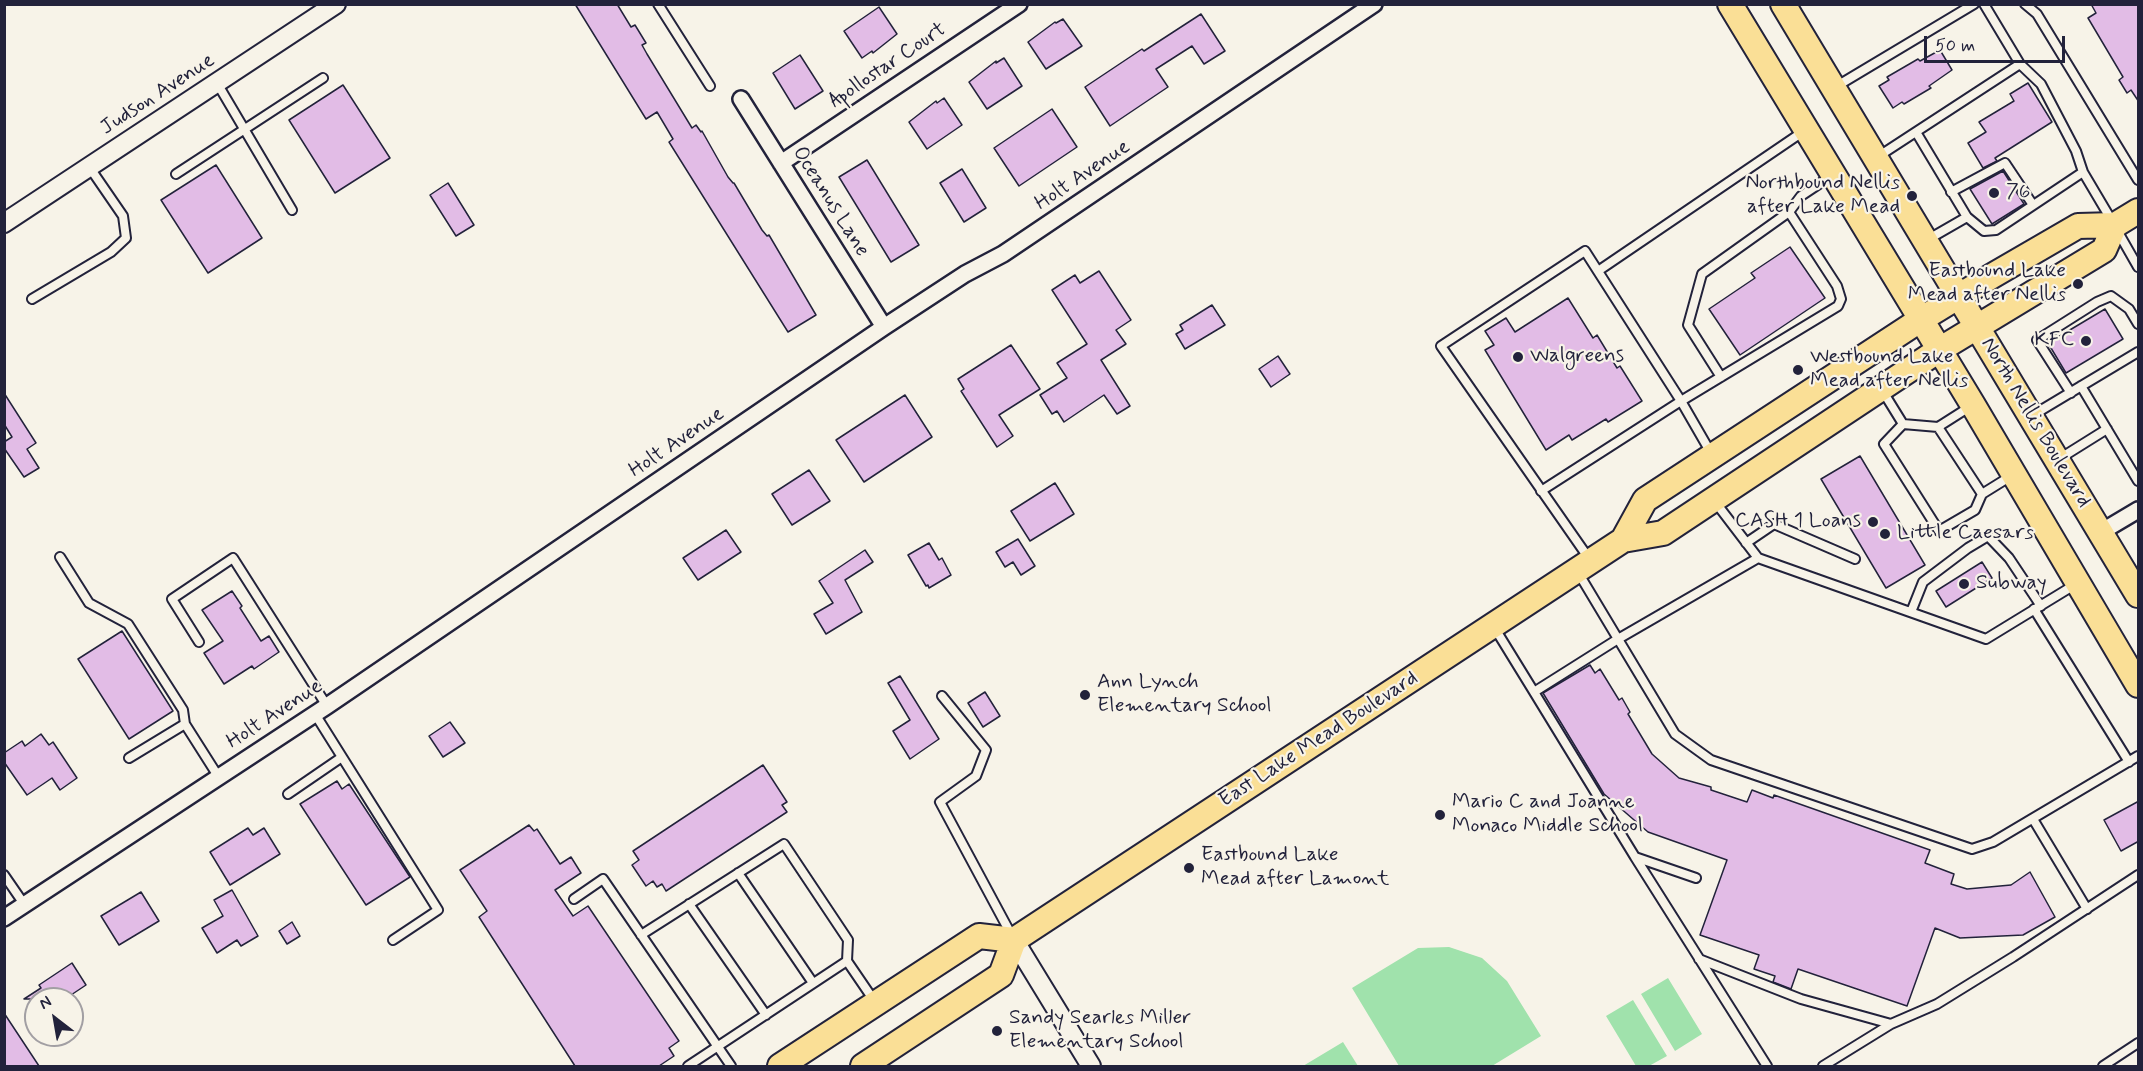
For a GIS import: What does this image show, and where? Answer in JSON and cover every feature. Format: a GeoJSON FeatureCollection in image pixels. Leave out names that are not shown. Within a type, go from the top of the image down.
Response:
{"type":"FeatureCollection","features":[{"type":"Feature","properties":{"kind":"main road"},"geometry":{"type":"LineString","coordinates":[[1730,4],[1973,405],[2139,685]]}},
{"type":"Feature","properties":{"kind":"main road","name":"North Nellis Boulevard"},"geometry":{"type":"LineString","coordinates":[[1783,4],[2139,595]]}},
{"type":"Feature","properties":{"kind":"main road","name":"East Lake Mead Boulevard"},"geometry":{"type":"LineString","coordinates":[[1623,540],[1645,500],[1920,320],[2079,226],[2115,225],[2139,211]]}},
{"type":"Feature","properties":{"kind":"main road","name":"East Lake Mead Boulevard"},"geometry":{"type":"LineString","coordinates":[[1014,940],[1623,540],[1663,533],[1939,350],[2104,250],[2115,225]]}},
{"type":"Feature","properties":{"kind":"main road"},"geometry":{"type":"LineString","coordinates":[[780,1066],[979,936],[1014,940],[1002,975],[863,1066]]}},
{"type":"Feature","properties":{"kind":"main road"},"geometry":{"type":"LineString","coordinates":[[810,1066],[832,1032]]}},
{"type":"Feature","properties":{"kind":"street","name":"Judson Avenue"},"geometry":{"type":"LineString","coordinates":[[4,223],[336,4]]}},
{"type":"Feature","properties":{"kind":"street","name":"Apollostar Court"},"geometry":{"type":"LineString","coordinates":[[781,163],[1019,4]]}},
{"type":"Feature","properties":{"kind":"street","name":"Holt Avenue"},"geometry":{"type":"LineString","coordinates":[[4,918],[321,710],[884,327],[965,274],[1003,254],[1374,4]]}},
{"type":"Feature","properties":{"kind":"street","name":"Oceanus Lane"},"geometry":{"type":"LineString","coordinates":[[741,99],[884,327]]}},
{"type":"Feature","properties":{"kind":"street"},"geometry":{"type":"LineString","coordinates":[[2101,532],[2139,510]]}},
{"type":"Feature","properties":{"kind":"street"},"geometry":{"type":"LineString","coordinates":[[1014,940],[1091,1066]]}},
{"type":"Feature","properties":{"kind":"lane"},"geometry":{"type":"LineString","coordinates":[[658,4],[710,86]]}},
{"type":"Feature","properties":{"kind":"lane"},"geometry":{"type":"LineString","coordinates":[[1833,88],[1974,4]]}},
{"type":"Feature","properties":{"kind":"lane"},"geometry":{"type":"LineString","coordinates":[[1983,4],[2020,64],[2041,84],[2076,151],[2083,172],[2139,267]]}},
{"type":"Feature","properties":{"kind":"lane"},"geometry":{"type":"LineString","coordinates":[[2025,4],[2037,14],[2139,180]]}},
{"type":"Feature","properties":{"kind":"lane"},"geometry":{"type":"LineString","coordinates":[[1876,158],[2020,64]]}},
{"type":"Feature","properties":{"kind":"lane"},"geometry":{"type":"LineString","coordinates":[[176,174],[323,78]]}},
{"type":"Feature","properties":{"kind":"lane"},"geometry":{"type":"LineString","coordinates":[[217,83],[292,210]]}},
{"type":"Feature","properties":{"kind":"lane"},"geometry":{"type":"LineString","coordinates":[[1598,271],[1806,131]]}},
{"type":"Feature","properties":{"kind":"lane"},"geometry":{"type":"LineString","coordinates":[[1917,132],[1966,217],[1984,231],[1996,230],[2083,172]]}},
{"type":"Feature","properties":{"kind":"lane"},"geometry":{"type":"LineString","coordinates":[[1951,192],[2006,163],[2033,206]]}},
{"type":"Feature","properties":{"kind":"lane"},"geometry":{"type":"LineString","coordinates":[[32,299],[111,252],[126,238],[123,216],[89,167]]}},
{"type":"Feature","properties":{"kind":"lane"},"geometry":{"type":"LineString","coordinates":[[1721,377],[1688,326],[1702,274],[1789,212],[1801,196],[1832,175]]}},
{"type":"Feature","properties":{"kind":"lane"},"geometry":{"type":"LineString","coordinates":[[1541,491],[1681,401],[1838,306],[1841,299],[1837,286],[1789,212]]}},
{"type":"Feature","properties":{"kind":"lane"},"geometry":{"type":"LineString","coordinates":[[1926,241],[1966,217]]}},
{"type":"Feature","properties":{"kind":"lane"},"geometry":{"type":"LineString","coordinates":[[1712,454],[1681,401],[1585,251],[1441,346],[1541,491],[1584,566],[1618,639],[1675,734],[1711,760],[1972,849],[1993,842],[2139,756]]}},
{"type":"Feature","properties":{"kind":"lane"},"geometry":{"type":"LineString","coordinates":[[2071,393],[2037,340],[2097,302],[2111,296],[2129,309],[2139,324]]}},
{"type":"Feature","properties":{"kind":"lane"},"geometry":{"type":"LineString","coordinates":[[2032,416],[2139,352]]}},
{"type":"Feature","properties":{"kind":"lane"},"geometry":{"type":"LineString","coordinates":[[2081,386],[2137,476]]}},
{"type":"Feature","properties":{"kind":"lane"},"geometry":{"type":"LineString","coordinates":[[1881,389],[1903,424]]}},
{"type":"Feature","properties":{"kind":"lane"},"geometry":{"type":"LineString","coordinates":[[1903,424],[1938,427],[1973,405]]}},
{"type":"Feature","properties":{"kind":"lane"},"geometry":{"type":"LineString","coordinates":[[1903,424],[1884,444],[1939,531],[1975,510],[1982,494],[2014,474]]}},
{"type":"Feature","properties":{"kind":"lane"},"geometry":{"type":"LineString","coordinates":[[1938,427],[1982,494]]}},
{"type":"Feature","properties":{"kind":"lane"},"geometry":{"type":"LineString","coordinates":[[2057,459],[2107,429]]}},
{"type":"Feature","properties":{"kind":"lane"},"geometry":{"type":"LineString","coordinates":[[1713,500],[1758,558],[1986,639],[2078,583]]}},
{"type":"Feature","properties":{"kind":"lane"},"geometry":{"type":"LineString","coordinates":[[1746,543],[1774,524],[1855,559]]}},
{"type":"Feature","properties":{"kind":"lane"},"geometry":{"type":"LineString","coordinates":[[1911,612],[1923,582],[1988,536],[2009,558],[2129,762]]}},
{"type":"Feature","properties":{"kind":"lane"},"geometry":{"type":"LineString","coordinates":[[60,556],[89,603],[128,624],[183,710],[184,724],[218,776]]}},
{"type":"Feature","properties":{"kind":"lane"},"geometry":{"type":"LineString","coordinates":[[199,642],[172,599],[232,558],[321,710],[342,757],[438,910],[393,940]]}},
{"type":"Feature","properties":{"kind":"lane"},"geometry":{"type":"LineString","coordinates":[[1534,692],[1618,639],[1758,558]]}},
{"type":"Feature","properties":{"kind":"lane"},"geometry":{"type":"LineString","coordinates":[[1493,625],[1635,857],[1767,1066]]}},
{"type":"Feature","properties":{"kind":"lane"},"geometry":{"type":"LineString","coordinates":[[942,696],[986,750],[976,776],[940,802],[1014,940]]}},
{"type":"Feature","properties":{"kind":"lane"},"geometry":{"type":"LineString","coordinates":[[129,758],[184,724]]}},
{"type":"Feature","properties":{"kind":"lane"},"geometry":{"type":"LineString","coordinates":[[288,794],[342,757]]}},
{"type":"Feature","properties":{"kind":"lane"},"geometry":{"type":"LineString","coordinates":[[2033,819],[2086,909]]}},
{"type":"Feature","properties":{"kind":"lane"},"geometry":{"type":"LineString","coordinates":[[641,935],[784,844],[848,940],[847,961],[876,1004]]}},
{"type":"Feature","properties":{"kind":"lane"},"geometry":{"type":"LineString","coordinates":[[1635,857],[1696,878]]}},
{"type":"Feature","properties":{"kind":"lane"},"geometry":{"type":"LineString","coordinates":[[738,873],[813,983]]}},
{"type":"Feature","properties":{"kind":"lane"},"geometry":{"type":"LineString","coordinates":[[4,875],[24,904]]}},
{"type":"Feature","properties":{"kind":"lane"},"geometry":{"type":"LineString","coordinates":[[1824,1066],[1891,1024],[1937,1004],[2139,875]]}},
{"type":"Feature","properties":{"kind":"lane"},"geometry":{"type":"LineString","coordinates":[[574,899],[603,879],[731,1066]]}},
{"type":"Feature","properties":{"kind":"lane"},"geometry":{"type":"LineString","coordinates":[[689,904],[766,1015]]}},
{"type":"Feature","properties":{"kind":"lane"},"geometry":{"type":"LineString","coordinates":[[1699,959],[1801,999],[1891,1024]]}},
{"type":"Feature","properties":{"kind":"lane"},"geometry":{"type":"LineString","coordinates":[[688,1066],[847,961]]}},
{"type":"Feature","properties":{"kind":"lane"},"geometry":{"type":"LineString","coordinates":[[2103,1066],[2139,1043]]}},
{"type":"Feature","properties":{"kind":"green space"},"geometry":{"type":"Polygon","coordinates":[[[1449,947],[1482,958],[1507,981],[1541,1036],[1492,1066],[1399,1066],[1352,988],[1418,948],[1449,947]]]}},
{"type":"Feature","properties":{"kind":"green space"},"geometry":{"type":"Polygon","coordinates":[[[1668,978],[1702,1034],[1675,1051],[1641,994],[1668,978]]]}},
{"type":"Feature","properties":{"kind":"green space"},"geometry":{"type":"Polygon","coordinates":[[[1633,1000],[1667,1056],[1649,1066],[1636,1066],[1606,1016],[1633,1000]]]}},
{"type":"Feature","properties":{"kind":"green space"},"geometry":{"type":"Polygon","coordinates":[[[1343,1042],[1358,1066],[1303,1066],[1343,1042]]]}},
{"type":"Feature","properties":{"kind":"building"},"geometry":{"type":"Polygon","coordinates":[[[575,4],[617,4],[631,27],[635,25],[646,43],[642,45],[692,128],[696,125],[702,131],[762,230],[767,236],[769,235],[816,315],[788,332],[669,142],[673,139],[657,112],[646,119],[575,4]]]}},
{"type":"Feature","properties":{"kind":"building"},"geometry":{"type":"Polygon","coordinates":[[[2091,4],[2139,4],[2139,102],[2131,90],[2127,93],[2119,80],[2123,77],[2088,18],[2096,13],[2091,4]]]}},
{"type":"Feature","properties":{"kind":"building"},"geometry":{"type":"Polygon","coordinates":[[[879,7],[897,34],[873,53],[872,51],[862,58],[844,31],[879,7]]]}},
{"type":"Feature","properties":{"kind":"building"},"geometry":{"type":"Polygon","coordinates":[[[1201,14],[1225,51],[1204,64],[1192,46],[1156,69],[1168,87],[1110,126],[1085,87],[1142,49],[1144,51],[1201,14]]]}},
{"type":"Feature","properties":{"kind":"building"},"geometry":{"type":"Polygon","coordinates":[[[1063,19],[1082,46],[1046,69],[1028,42],[1055,22],[1063,19]]]}},
{"type":"Feature","properties":{"kind":"building"},"geometry":{"type":"Polygon","coordinates":[[[1940,50],[1952,70],[1929,86],[1931,88],[1893,108],[1879,86],[1889,80],[1887,77],[1918,59],[1920,61],[1940,50]]]}},
{"type":"Feature","properties":{"kind":"building"},"geometry":{"type":"Polygon","coordinates":[[[800,55],[823,91],[795,109],[773,73],[800,55]]]}},
{"type":"Feature","properties":{"kind":"building"},"geometry":{"type":"Polygon","coordinates":[[[1004,58],[1022,86],[987,109],[969,82],[996,61],[996,63],[1004,58]]]}},
{"type":"Feature","properties":{"kind":"building"},"geometry":{"type":"Polygon","coordinates":[[[2028,83],[2052,122],[1995,158],[1997,161],[1983,168],[1968,143],[1986,132],[1979,122],[2014,101],[2010,94],[2028,83]]]}},
{"type":"Feature","properties":{"kind":"building"},"geometry":{"type":"Polygon","coordinates":[[[343,85],[390,158],[335,193],[289,120],[343,85]]]}},
{"type":"Feature","properties":{"kind":"building"},"geometry":{"type":"Polygon","coordinates":[[[944,98],[962,125],[927,149],[909,122],[936,101],[937,103],[944,98]]]}},
{"type":"Feature","properties":{"kind":"building"},"geometry":{"type":"Polygon","coordinates":[[[1052,109],[1077,147],[1019,186],[994,148],[1052,109]]]}},
{"type":"Feature","properties":{"kind":"building"},"geometry":{"type":"Polygon","coordinates":[[[867,160],[919,245],[891,262],[839,177],[867,160]]]}},
{"type":"Feature","properties":{"kind":"building"},"geometry":{"type":"Polygon","coordinates":[[[216,165],[262,238],[208,273],[161,200],[216,165]]]}},
{"type":"Feature","properties":{"kind":"building"},"geometry":{"type":"Polygon","coordinates":[[[962,169],[986,208],[964,222],[940,183],[962,169]]]}},
{"type":"Feature","properties":{"kind":"building"},"geometry":{"type":"Polygon","coordinates":[[[2003,171],[2024,204],[1992,224],[1970,189],[2003,171]]]}},
{"type":"Feature","properties":{"kind":"building"},"geometry":{"type":"Polygon","coordinates":[[[448,183],[474,225],[456,236],[430,195],[448,183]]]}},
{"type":"Feature","properties":{"kind":"building"},"geometry":{"type":"Polygon","coordinates":[[[1790,247],[1825,298],[1740,355],[1709,309],[1755,278],[1751,273],[1790,247]]]}},
{"type":"Feature","properties":{"kind":"building"},"geometry":{"type":"Polygon","coordinates":[[[1099,271],[1131,320],[1116,330],[1126,344],[1101,360],[1130,406],[1117,414],[1104,395],[1064,422],[1057,411],[1052,414],[1040,395],[1067,378],[1057,363],[1087,344],[1052,290],[1075,275],[1080,283],[1099,271]]]}},
{"type":"Feature","properties":{"kind":"building","name":"Walgreens"},"geometry":{"type":"Polygon","coordinates":[[[1568,298],[1593,338],[1597,335],[1617,368],[1620,366],[1642,401],[1608,422],[1606,419],[1572,440],[1569,435],[1546,450],[1485,350],[1494,345],[1485,331],[1506,318],[1515,332],[1568,298]]]}},
{"type":"Feature","properties":{"kind":"building"},"geometry":{"type":"Polygon","coordinates":[[[1212,305],[1225,325],[1185,349],[1176,334],[1183,330],[1180,325],[1212,305]]]}},
{"type":"Feature","properties":{"kind":"building","name":"KFC"},"geometry":{"type":"Polygon","coordinates":[[[2105,309],[2123,339],[2066,373],[2048,343],[2105,309]]]}},
{"type":"Feature","properties":{"kind":"building"},"geometry":{"type":"Polygon","coordinates":[[[1011,345],[1040,389],[999,415],[1013,436],[997,447],[961,391],[964,389],[958,379],[1011,345]]]}},
{"type":"Feature","properties":{"kind":"building"},"geometry":{"type":"Polygon","coordinates":[[[1278,356],[1290,374],[1271,387],[1259,369],[1278,356]]]}},
{"type":"Feature","properties":{"kind":"building"},"geometry":{"type":"Polygon","coordinates":[[[4,393],[36,443],[27,449],[39,468],[24,477],[4,448],[4,442],[12,437],[4,424],[4,393]]]}},
{"type":"Feature","properties":{"kind":"building"},"geometry":{"type":"Polygon","coordinates":[[[905,395],[932,437],[864,482],[836,440],[905,395]]]}},
{"type":"Feature","properties":{"kind":"building","name":"CASH 1 Loans"},"geometry":{"type":"Polygon","coordinates":[[[1860,456],[1925,565],[1886,588],[1821,479],[1860,456]]]}},
{"type":"Feature","properties":{"kind":"building"},"geometry":{"type":"Polygon","coordinates":[[[809,470],[830,501],[792,525],[772,494],[809,470]]]}},
{"type":"Feature","properties":{"kind":"building"},"geometry":{"type":"Polygon","coordinates":[[[1055,483],[1074,514],[1030,541],[1011,511],[1055,483]]]}},
{"type":"Feature","properties":{"kind":"building"},"geometry":{"type":"Polygon","coordinates":[[[726,530],[741,552],[698,580],[683,558],[726,530]]]}},
{"type":"Feature","properties":{"kind":"building"},"geometry":{"type":"Polygon","coordinates":[[[1018,539],[1035,566],[1021,575],[1013,562],[1005,567],[996,552],[1018,539]]]}},
{"type":"Feature","properties":{"kind":"building"},"geometry":{"type":"Polygon","coordinates":[[[929,543],[939,560],[942,558],[951,575],[929,588],[908,555],[929,543]]]}},
{"type":"Feature","properties":{"kind":"building"},"geometry":{"type":"Polygon","coordinates":[[[865,550],[873,562],[845,580],[862,612],[826,634],[814,614],[833,603],[819,581],[865,550]]]}},
{"type":"Feature","properties":{"kind":"building","name":"Subway"},"geometry":{"type":"Polygon","coordinates":[[[1982,562],[1992,578],[1946,607],[1936,591],[1982,562]]]}},
{"type":"Feature","properties":{"kind":"building"},"geometry":{"type":"Polygon","coordinates":[[[232,591],[261,641],[269,636],[279,652],[254,669],[252,666],[224,684],[204,653],[223,641],[202,610],[232,591]]]}},
{"type":"Feature","properties":{"kind":"building"},"geometry":{"type":"Polygon","coordinates":[[[122,631],[173,711],[129,739],[78,659],[122,631]]]}},
{"type":"Feature","properties":{"kind":"building"},"geometry":{"type":"Polygon","coordinates":[[[1590,665],[1595,673],[1600,669],[1619,700],[1622,698],[1630,712],[1628,714],[1652,754],[1679,778],[1711,787],[1711,790],[1747,802],[1752,790],[1773,798],[1774,795],[1930,850],[1925,863],[1954,874],[1951,884],[1967,889],[2011,885],[2030,872],[2055,917],[2023,935],[1960,938],[1935,928],[1907,1006],[1798,969],[1791,989],[1773,982],[1775,976],[1754,969],[1759,955],[1700,935],[1727,860],[1648,832],[1604,794],[1543,693],[1590,665]]]}},
{"type":"Feature","properties":{"kind":"building"},"geometry":{"type":"Polygon","coordinates":[[[900,676],[939,739],[910,759],[893,731],[910,720],[888,683],[900,676]]]}},
{"type":"Feature","properties":{"kind":"building"},"geometry":{"type":"Polygon","coordinates":[[[985,692],[1000,716],[983,727],[968,703],[985,692]]]}},
{"type":"Feature","properties":{"kind":"building"},"geometry":{"type":"Polygon","coordinates":[[[450,722],[465,743],[443,757],[429,736],[450,722]]]}},
{"type":"Feature","properties":{"kind":"building"},"geometry":{"type":"Polygon","coordinates":[[[41,734],[49,745],[53,742],[77,778],[60,790],[52,778],[27,795],[4,762],[4,753],[22,741],[25,746],[41,734]]]}},
{"type":"Feature","properties":{"kind":"building"},"geometry":{"type":"Polygon","coordinates":[[[763,765],[787,802],[782,805],[787,812],[666,891],[662,884],[657,887],[653,881],[646,886],[632,865],[639,860],[633,851],[763,765]]]}},
{"type":"Feature","properties":{"kind":"building"},"geometry":{"type":"Polygon","coordinates":[[[337,781],[342,789],[349,784],[410,877],[366,905],[300,804],[337,781]]]}},
{"type":"Feature","properties":{"kind":"building"},"geometry":{"type":"Polygon","coordinates":[[[2139,801],[2139,841],[2121,851],[2104,820],[2139,801]]]}},
{"type":"Feature","properties":{"kind":"building"},"geometry":{"type":"Polygon","coordinates":[[[529,825],[534,831],[537,829],[560,864],[571,857],[581,873],[555,890],[573,916],[588,906],[679,1041],[669,1048],[674,1056],[659,1066],[575,1066],[479,917],[487,911],[460,870],[529,825]]]}},
{"type":"Feature","properties":{"kind":"building"},"geometry":{"type":"Polygon","coordinates":[[[248,828],[253,835],[264,828],[280,854],[230,885],[210,852],[248,828]]]}},
{"type":"Feature","properties":{"kind":"building"},"geometry":{"type":"Polygon","coordinates":[[[232,890],[258,936],[241,946],[237,940],[217,953],[202,928],[223,916],[214,900],[232,890]]]}},
{"type":"Feature","properties":{"kind":"building"},"geometry":{"type":"Polygon","coordinates":[[[141,892],[159,921],[119,945],[101,916],[141,892]]]}},
{"type":"Feature","properties":{"kind":"building"},"geometry":{"type":"Polygon","coordinates":[[[292,922],[300,936],[287,944],[279,931],[292,922]]]}},
{"type":"Feature","properties":{"kind":"building"},"geometry":{"type":"Polygon","coordinates":[[[72,963],[86,985],[83,987],[40,987],[39,985],[72,963]]]}},
{"type":"Feature","properties":{"kind":"building"},"geometry":{"type":"Polygon","coordinates":[[[4,1013],[24,1043],[24,1047],[26,1047],[39,1066],[4,1066],[4,1013]]]}},
{"type":"Feature","properties":{"kind":"place","name":"76"},"geometry":{"type":"Point","coordinates":[1994,193]}},
{"type":"Feature","properties":{"kind":"place","name":"Northbound Nellis after Lake Mead"},"geometry":{"type":"Point","coordinates":[1912,196]}},
{"type":"Feature","properties":{"kind":"place","name":"Eastbound Lake Mead after Nellis"},"geometry":{"type":"Point","coordinates":[2078,284]}},
{"type":"Feature","properties":{"kind":"place","name":"KFC"},"geometry":{"type":"Point","coordinates":[2086,341]}},
{"type":"Feature","properties":{"kind":"place","name":"Walgreens"},"geometry":{"type":"Point","coordinates":[1518,357]}},
{"type":"Feature","properties":{"kind":"place","name":"Westbound Lake Mead after Nellis"},"geometry":{"type":"Point","coordinates":[1798,370]}},
{"type":"Feature","properties":{"kind":"place","name":"CASH 1 Loans"},"geometry":{"type":"Point","coordinates":[1873,522]}},
{"type":"Feature","properties":{"kind":"place","name":"Little Caesars"},"geometry":{"type":"Point","coordinates":[1885,534]}},
{"type":"Feature","properties":{"kind":"place","name":"Subway"},"geometry":{"type":"Point","coordinates":[1964,584]}},
{"type":"Feature","properties":{"kind":"place","name":"Ann Lynch Elementary School"},"geometry":{"type":"Point","coordinates":[1085,695]}},
{"type":"Feature","properties":{"kind":"place","name":"Mario C and Joanne Monaco Middle School"},"geometry":{"type":"Point","coordinates":[1440,815]}},
{"type":"Feature","properties":{"kind":"place","name":"Eastbound Lake Mead after Lamont"},"geometry":{"type":"Point","coordinates":[1189,868]}},
{"type":"Feature","properties":{"kind":"place","name":"Sandy Searles Miller Elementary School"},"geometry":{"type":"Point","coordinates":[997,1031]}}]}
